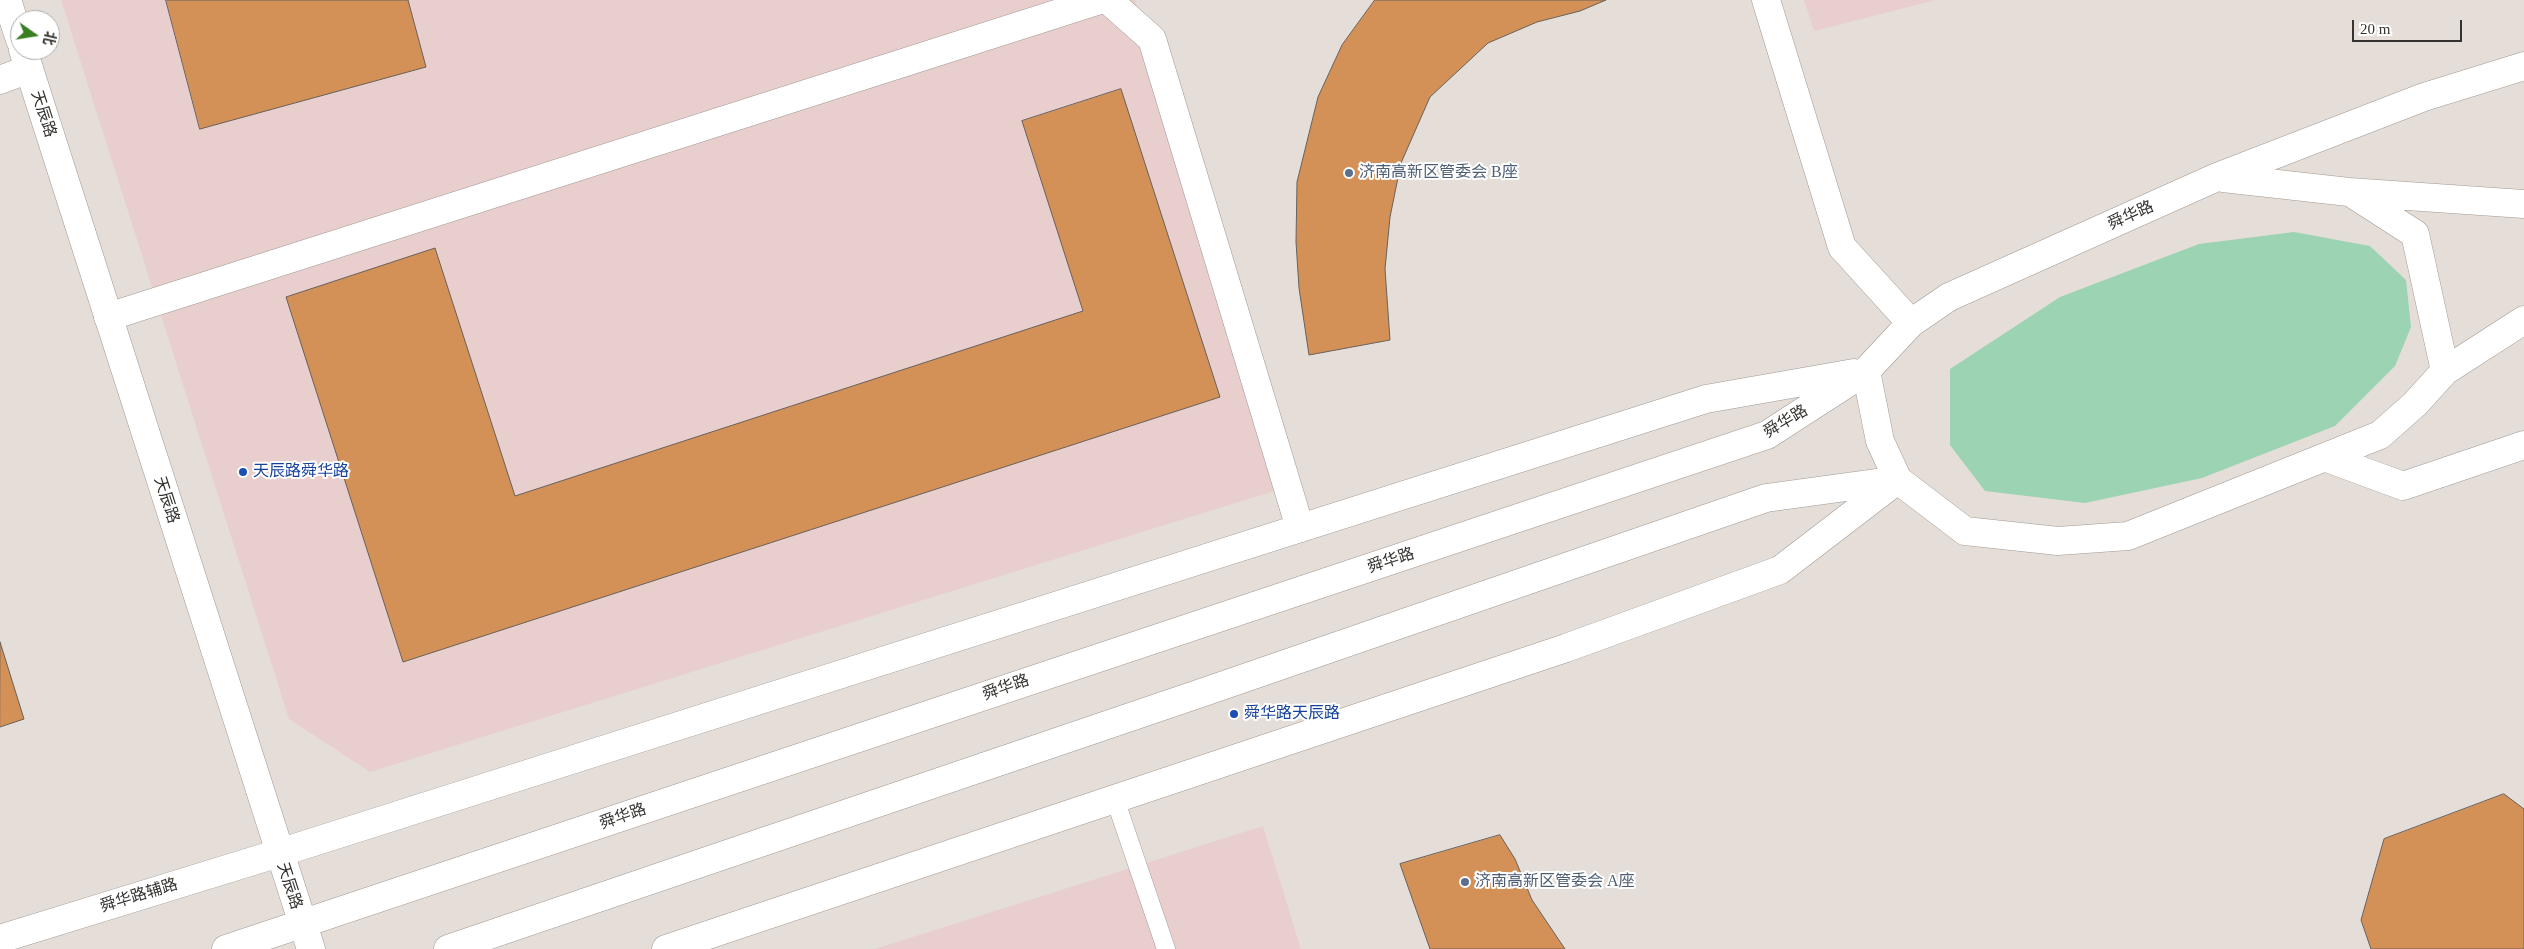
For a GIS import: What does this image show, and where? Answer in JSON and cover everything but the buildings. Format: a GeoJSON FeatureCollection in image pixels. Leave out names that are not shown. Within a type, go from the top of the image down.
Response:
{"type":"FeatureCollection","features":[{"type":"Feature","properties":{"kind":"main road"},"geometry":{"type":"LineString","coordinates":[[108,317],[1100,0]]}},
{"type":"Feature","properties":{"kind":"main road"},"geometry":{"type":"LineString","coordinates":[[1108,0],[1152,39],[1300,528]]}},
{"type":"Feature","properties":{"kind":"main road"},"geometry":{"type":"LineString","coordinates":[[1766,0],[1842,247],[1911,323]]}},
{"type":"Feature","properties":{"kind":"main road"},"geometry":{"type":"LineString","coordinates":[[0,80],[26,60]]}},
{"type":"Feature","properties":{"kind":"main road","name":"天辰路"},"geometry":{"type":"LineString","coordinates":[[26,60],[306,937]]}},
{"type":"Feature","properties":{"kind":"main road"},"geometry":{"type":"LineString","coordinates":[[2217,178],[2424,97],[2524,66]]}},
{"type":"Feature","properties":{"kind":"main road","name":"舜华路"},"geometry":{"type":"LineString","coordinates":[[226,949],[306,937],[1092,659],[1767,435],[1866,371],[1911,323],[1949,297],[2217,178],[2349,192],[2524,204]]}},
{"type":"Feature","properties":{"kind":"main road"},"geometry":{"type":"LineString","coordinates":[[2349,192],[2416,234],[2445,371]]}},
{"type":"Feature","properties":{"kind":"main road"},"geometry":{"type":"LineString","coordinates":[[1866,371],[1880,441],[1898,480],[1965,531],[2058,541],[2128,536],[2327,458],[2380,435],[2415,404],[2445,371],[2524,320]]}},
{"type":"Feature","properties":{"kind":"main road","name":"舜华路辅路"},"geometry":{"type":"LineString","coordinates":[[0,939],[279,853],[1706,399],[1866,371]]}},
{"type":"Feature","properties":{"kind":"main road"},"geometry":{"type":"LineString","coordinates":[[2327,458],[2403,486],[2524,445]]}},
{"type":"Feature","properties":{"kind":"main road"},"geometry":{"type":"LineString","coordinates":[[666,949],[1566,648],[1780,570],[1898,480]]}},
{"type":"Feature","properties":{"kind":"main road"},"geometry":{"type":"LineString","coordinates":[[448,949],[1766,498],[1898,480]]}},
{"type":"Feature","properties":{"kind":"lane"},"geometry":{"type":"LineString","coordinates":[[1115,799],[1166,949]]}},
{"type":"Feature","properties":{"kind":"shaded area"},"geometry":{"type":"Polygon","coordinates":[[[61,0],[1135,0],[1287,487],[370,772],[289,719],[61,0]]]}},
{"type":"Feature","properties":{"kind":"shaded area"},"geometry":{"type":"Polygon","coordinates":[[[1804,0],[1936,0],[1814,31],[1804,0]]]}},
{"type":"Feature","properties":{"kind":"shaded area"},"geometry":{"type":"Polygon","coordinates":[[[1263,826],[1301,949],[875,949],[1263,826]]]}},
{"type":"Feature","properties":{"kind":"green space"},"geometry":{"type":"Polygon","coordinates":[[[2294,232],[2370,246],[2406,280],[2411,327],[2395,366],[2335,426],[2202,478],[2085,503],[1985,491],[1950,445],[1950,369],[2060,297],[2199,244],[2294,232]]]}},
{"type":"Feature","properties":{"kind":"place","name":"济南高新区管委会 B座"},"geometry":{"type":"Point","coordinates":[1349,173]}},
{"type":"Feature","properties":{"kind":"place","name":"天辰路舜华路"},"geometry":{"type":"Point","coordinates":[243,472]}},
{"type":"Feature","properties":{"kind":"place","name":"舜华路天辰路"},"geometry":{"type":"Point","coordinates":[1234,714]}},
{"type":"Feature","properties":{"kind":"place","name":"济南高新区管委会 A座"},"geometry":{"type":"Point","coordinates":[1465,882]}}]}
